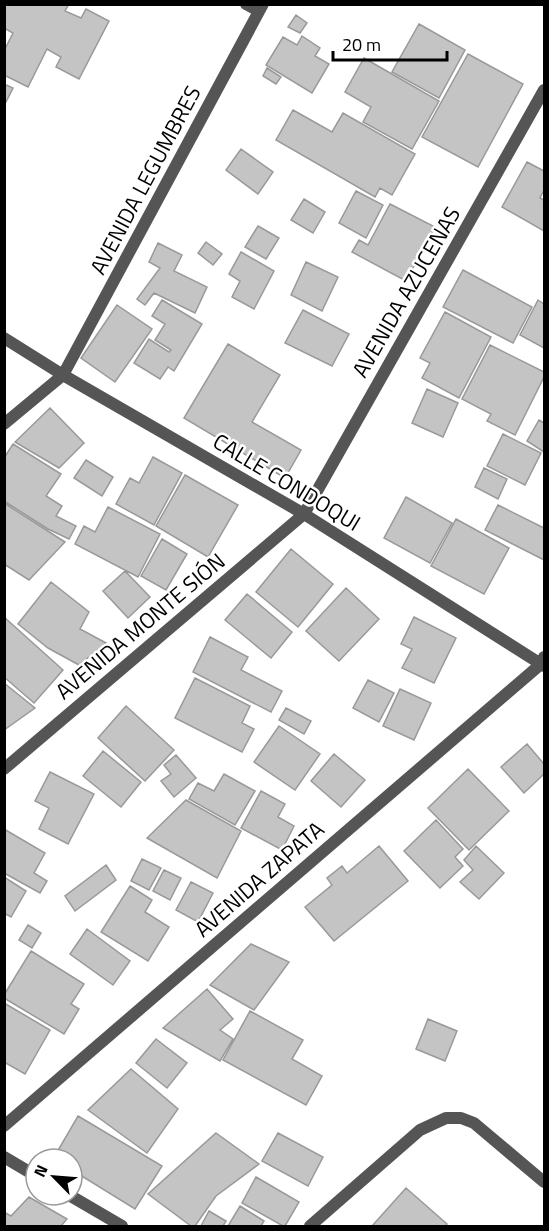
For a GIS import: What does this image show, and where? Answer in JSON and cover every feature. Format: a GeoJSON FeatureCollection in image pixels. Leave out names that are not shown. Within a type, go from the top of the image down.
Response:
{"type":"FeatureCollection","features":[{"type":"Feature","properties":{"kind":"street"},"geometry":{"type":"LineString","coordinates":[[246,4],[261,8]]}},
{"type":"Feature","properties":{"kind":"street","name":"AVENIDA LEGUMBRES"},"geometry":{"type":"LineString","coordinates":[[63,375],[261,8]]}},
{"type":"Feature","properties":{"kind":"street","name":"AVENIDA AZUCENAS"},"geometry":{"type":"LineString","coordinates":[[304,514],[544,90]]}},
{"type":"Feature","properties":{"kind":"street","name":"CALLE CONDOQUI"},"geometry":{"type":"LineString","coordinates":[[4,338],[63,375],[304,514],[543,662]]}},
{"type":"Feature","properties":{"kind":"street"},"geometry":{"type":"LineString","coordinates":[[4,424],[63,375]]}},
{"type":"Feature","properties":{"kind":"street","name":"AVENIDA MONTE SIÓN"},"geometry":{"type":"LineString","coordinates":[[4,769],[304,514]]}},
{"type":"Feature","properties":{"kind":"street","name":"AVENIDA ZAPATA"},"geometry":{"type":"LineString","coordinates":[[4,1126],[543,662]]}},
{"type":"Feature","properties":{"kind":"street"},"geometry":{"type":"LineString","coordinates":[[310,1227],[420,1130],[446,1118],[461,1118],[474,1123],[544,1182]]}},
{"type":"Feature","properties":{"kind":"street"},"geometry":{"type":"LineString","coordinates":[[4,1157],[24,1169]]}},
{"type":"Feature","properties":{"kind":"street"},"geometry":{"type":"LineString","coordinates":[[84,1204],[122,1227]]}},
{"type":"Feature","properties":{"kind":"building"},"geometry":{"type":"Polygon","coordinates":[[[4,4],[69,4],[65,11],[81,18],[86,9],[109,21],[79,79],[56,67],[61,57],[47,49],[28,87],[4,75],[4,51],[13,33],[4,28],[4,4]]]}},
{"type":"Feature","properties":{"kind":"building"},"geometry":{"type":"Polygon","coordinates":[[[296,15],[307,23],[300,33],[288,27],[296,15]]]}},
{"type":"Feature","properties":{"kind":"building"},"geometry":{"type":"Polygon","coordinates":[[[419,24],[465,50],[439,98],[392,72],[419,24]]]}},
{"type":"Feature","properties":{"kind":"building"},"geometry":{"type":"Polygon","coordinates":[[[302,36],[320,48],[315,56],[329,64],[312,93],[266,65],[283,37],[297,45],[302,36]]]}},
{"type":"Feature","properties":{"kind":"building"},"geometry":{"type":"Polygon","coordinates":[[[468,54],[523,84],[478,167],[422,137],[468,54]]]}},
{"type":"Feature","properties":{"kind":"building"},"geometry":{"type":"Polygon","coordinates":[[[364,58],[439,101],[412,149],[363,122],[371,107],[345,92],[364,58]]]}},
{"type":"Feature","properties":{"kind":"building"},"geometry":{"type":"Polygon","coordinates":[[[267,68],[281,77],[276,84],[263,76],[267,68]]]}},
{"type":"Feature","properties":{"kind":"building"},"geometry":{"type":"Polygon","coordinates":[[[4,84],[13,88],[4,106],[4,84]]]}},
{"type":"Feature","properties":{"kind":"building"},"geometry":{"type":"Polygon","coordinates":[[[293,110],[332,132],[343,113],[415,154],[392,195],[380,188],[375,197],[276,140],[293,110]]]}},
{"type":"Feature","properties":{"kind":"building"},"geometry":{"type":"Polygon","coordinates":[[[241,149],[273,172],[258,194],[226,170],[241,149]]]}},
{"type":"Feature","properties":{"kind":"building"},"geometry":{"type":"Polygon","coordinates":[[[527,162],[544,171],[544,193],[540,198],[544,200],[544,231],[502,207],[527,162]]]}},
{"type":"Feature","properties":{"kind":"building"},"geometry":{"type":"Polygon","coordinates":[[[356,191],[383,205],[366,238],[339,223],[356,191]]]}},
{"type":"Feature","properties":{"kind":"building"},"geometry":{"type":"Polygon","coordinates":[[[304,199],[325,212],[313,233],[291,220],[304,199]]]}},
{"type":"Feature","properties":{"kind":"building"},"geometry":{"type":"Polygon","coordinates":[[[390,204],[435,227],[406,281],[352,252],[359,240],[368,245],[390,204]]]}},
{"type":"Feature","properties":{"kind":"building"},"geometry":{"type":"Polygon","coordinates":[[[258,226],[279,238],[266,259],[245,247],[258,226]]]}},
{"type":"Feature","properties":{"kind":"building"},"geometry":{"type":"Polygon","coordinates":[[[206,242],[222,254],[213,265],[198,253],[206,242]]]}},
{"type":"Feature","properties":{"kind":"building"},"geometry":{"type":"Polygon","coordinates":[[[158,243],[182,255],[174,271],[207,287],[195,313],[154,293],[145,305],[137,299],[160,268],[149,262],[158,243]]]}},
{"type":"Feature","properties":{"kind":"building"},"geometry":{"type":"Polygon","coordinates":[[[241,252],[274,271],[254,309],[232,297],[240,281],[229,274],[241,252]]]}},
{"type":"Feature","properties":{"kind":"building"},"geometry":{"type":"Polygon","coordinates":[[[306,262],[338,277],[322,311],[291,295],[306,262]]]}},
{"type":"Feature","properties":{"kind":"building"},"geometry":{"type":"Polygon","coordinates":[[[463,270],[532,307],[513,343],[443,307],[463,270]]]}},
{"type":"Feature","properties":{"kind":"building"},"geometry":{"type":"Polygon","coordinates":[[[162,300],[202,324],[174,371],[168,367],[160,379],[134,363],[149,339],[169,352],[171,350],[155,340],[165,324],[152,316],[162,300]]]}},
{"type":"Feature","properties":{"kind":"building"},"geometry":{"type":"Polygon","coordinates":[[[538,300],[544,304],[544,348],[520,335],[538,300]]]}},
{"type":"Feature","properties":{"kind":"building"},"geometry":{"type":"Polygon","coordinates":[[[117,305],[152,329],[115,382],[81,358],[117,305]]]}},
{"type":"Feature","properties":{"kind":"building"},"geometry":{"type":"Polygon","coordinates":[[[303,310],[349,334],[332,366],[285,343],[303,310]]]}},
{"type":"Feature","properties":{"kind":"building"},"geometry":{"type":"Polygon","coordinates":[[[445,312],[491,337],[459,398],[422,378],[430,363],[420,358],[445,312]]]}},
{"type":"Feature","properties":{"kind":"building"},"geometry":{"type":"Polygon","coordinates":[[[228,344],[280,375],[252,422],[301,450],[285,478],[184,418],[228,344]]]}},
{"type":"Feature","properties":{"kind":"building"},"geometry":{"type":"Polygon","coordinates":[[[490,345],[544,372],[544,377],[515,435],[487,421],[491,414],[462,399],[490,345]]]}},
{"type":"Feature","properties":{"kind":"building"},"geometry":{"type":"Polygon","coordinates":[[[427,389],[458,403],[443,437],[412,423],[427,389]]]}},
{"type":"Feature","properties":{"kind":"building"},"geometry":{"type":"Polygon","coordinates":[[[50,408],[84,443],[59,468],[15,442],[50,408]]]}},
{"type":"Feature","properties":{"kind":"building"},"geometry":{"type":"Polygon","coordinates":[[[539,420],[544,423],[544,452],[527,441],[539,420]]]}},
{"type":"Feature","properties":{"kind":"building"},"geometry":{"type":"Polygon","coordinates":[[[503,434],[541,453],[525,485],[487,466],[503,434]]]}},
{"type":"Feature","properties":{"kind":"building"},"geometry":{"type":"Polygon","coordinates":[[[13,444],[61,474],[46,496],[62,506],[56,516],[76,526],[69,539],[48,529],[4,501],[4,458],[13,444]]]}},
{"type":"Feature","properties":{"kind":"building"},"geometry":{"type":"Polygon","coordinates":[[[153,457],[182,473],[154,525],[116,504],[130,478],[139,483],[153,457]]]}},
{"type":"Feature","properties":{"kind":"building"},"geometry":{"type":"Polygon","coordinates":[[[86,460],[113,477],[102,496],[74,478],[86,460]]]}},
{"type":"Feature","properties":{"kind":"building"},"geometry":{"type":"Polygon","coordinates":[[[484,468],[507,479],[498,499],[475,487],[484,468]]]}},
{"type":"Feature","properties":{"kind":"building"},"geometry":{"type":"Polygon","coordinates":[[[185,475],[238,505],[208,557],[156,526],[185,475]]]}},
{"type":"Feature","properties":{"kind":"building"},"geometry":{"type":"Polygon","coordinates":[[[406,497],[452,523],[430,563],[384,538],[406,497]]]}},
{"type":"Feature","properties":{"kind":"building"},"geometry":{"type":"Polygon","coordinates":[[[4,503],[65,542],[29,580],[4,564],[4,503]]]}},
{"type":"Feature","properties":{"kind":"building"},"geometry":{"type":"Polygon","coordinates":[[[498,505],[544,528],[544,560],[485,530],[498,505]]]}},
{"type":"Feature","properties":{"kind":"building"},"geometry":{"type":"Polygon","coordinates":[[[108,507],[160,534],[138,577],[75,544],[84,526],[95,532],[108,507]]]}},
{"type":"Feature","properties":{"kind":"building"},"geometry":{"type":"Polygon","coordinates":[[[456,519],[509,548],[484,594],[431,566],[456,519]]]}},
{"type":"Feature","properties":{"kind":"building"},"geometry":{"type":"Polygon","coordinates":[[[162,539],[187,554],[166,590],[141,576],[162,539]]]}},
{"type":"Feature","properties":{"kind":"building"},"geometry":{"type":"Polygon","coordinates":[[[291,549],[333,584],[298,627],[256,592],[291,549]]]}},
{"type":"Feature","properties":{"kind":"building"},"geometry":{"type":"Polygon","coordinates":[[[125,571],[150,597],[128,618],[103,591],[125,571]]]}},
{"type":"Feature","properties":{"kind":"building"},"geometry":{"type":"Polygon","coordinates":[[[51,582],[89,612],[80,629],[106,643],[79,665],[48,648],[18,624],[51,582]]]}},
{"type":"Feature","properties":{"kind":"building"},"geometry":{"type":"Polygon","coordinates":[[[346,588],[379,619],[339,661],[306,631],[346,588]]]}},
{"type":"Feature","properties":{"kind":"building"},"geometry":{"type":"Polygon","coordinates":[[[247,594],[292,632],[271,658],[225,620],[247,594]]]}},
{"type":"Feature","properties":{"kind":"building"},"geometry":{"type":"Polygon","coordinates":[[[4,617],[63,670],[34,703],[4,677],[4,617]]]}},
{"type":"Feature","properties":{"kind":"building"},"geometry":{"type":"Polygon","coordinates":[[[414,617],[456,638],[434,683],[402,668],[412,649],[401,644],[414,617]]]}},
{"type":"Feature","properties":{"kind":"building"},"geometry":{"type":"Polygon","coordinates":[[[210,637],[248,657],[241,670],[282,691],[271,712],[193,672],[210,637]]]}},
{"type":"Feature","properties":{"kind":"building"},"geometry":{"type":"Polygon","coordinates":[[[195,678],[250,706],[242,723],[254,729],[242,752],[175,718],[195,678]]]}},
{"type":"Feature","properties":{"kind":"building"},"geometry":{"type":"Polygon","coordinates":[[[368,680],[394,693],[379,722],[353,708],[368,680]]]}},
{"type":"Feature","properties":{"kind":"building"},"geometry":{"type":"Polygon","coordinates":[[[4,683],[35,708],[4,730],[4,683]]]}},
{"type":"Feature","properties":{"kind":"building"},"geometry":{"type":"Polygon","coordinates":[[[400,689],[431,703],[414,740],[383,726],[400,689]]]}},
{"type":"Feature","properties":{"kind":"building"},"geometry":{"type":"Polygon","coordinates":[[[126,706],[174,750],[145,781],[98,738],[126,706]]]}},
{"type":"Feature","properties":{"kind":"building"},"geometry":{"type":"Polygon","coordinates":[[[286,708],[311,721],[304,734],[279,720],[286,708]]]}},
{"type":"Feature","properties":{"kind":"building"},"geometry":{"type":"Polygon","coordinates":[[[279,726],[320,754],[295,790],[254,762],[279,726]]]}},
{"type":"Feature","properties":{"kind":"building"},"geometry":{"type":"Polygon","coordinates":[[[527,744],[544,764],[544,774],[524,793],[501,767],[527,744]]]}},
{"type":"Feature","properties":{"kind":"building"},"geometry":{"type":"Polygon","coordinates":[[[103,751],[141,782],[121,807],[83,776],[103,751]]]}},
{"type":"Feature","properties":{"kind":"building"},"geometry":{"type":"Polygon","coordinates":[[[334,754],[365,780],[341,807],[311,781],[334,754]]]}},
{"type":"Feature","properties":{"kind":"building"},"geometry":{"type":"Polygon","coordinates":[[[176,755],[196,778],[174,797],[161,781],[171,774],[164,765],[176,755]]]}},
{"type":"Feature","properties":{"kind":"building"},"geometry":{"type":"Polygon","coordinates":[[[468,769],[509,811],[469,850],[428,808],[468,769]]]}},
{"type":"Feature","properties":{"kind":"building"},"geometry":{"type":"Polygon","coordinates":[[[50,772],[94,794],[68,844],[39,829],[49,808],[35,801],[50,772]]]}},
{"type":"Feature","properties":{"kind":"building"},"geometry":{"type":"Polygon","coordinates":[[[224,774],[255,791],[235,825],[189,799],[198,783],[214,791],[224,774]]]}},
{"type":"Feature","properties":{"kind":"building"},"geometry":{"type":"Polygon","coordinates":[[[261,791],[285,804],[278,817],[294,826],[282,850],[241,828],[261,791]]]}},
{"type":"Feature","properties":{"kind":"building"},"geometry":{"type":"Polygon","coordinates":[[[186,800],[241,831],[217,878],[147,838],[186,800]]]}},
{"type":"Feature","properties":{"kind":"building"},"geometry":{"type":"Polygon","coordinates":[[[436,820],[463,849],[455,857],[463,866],[440,888],[404,851],[436,820]]]}},
{"type":"Feature","properties":{"kind":"building"},"geometry":{"type":"Polygon","coordinates":[[[4,829],[45,853],[34,873],[47,881],[40,893],[4,873],[4,829]]]}},
{"type":"Feature","properties":{"kind":"building"},"geometry":{"type":"Polygon","coordinates":[[[379,846],[408,881],[334,941],[305,907],[332,885],[327,878],[342,866],[347,873],[379,846]]]}},
{"type":"Feature","properties":{"kind":"building"},"geometry":{"type":"Polygon","coordinates":[[[476,846],[504,873],[479,899],[460,882],[473,870],[464,860],[476,846]]]}},
{"type":"Feature","properties":{"kind":"building"},"geometry":{"type":"Polygon","coordinates":[[[142,859],[161,868],[149,890],[131,881],[142,859]]]}},
{"type":"Feature","properties":{"kind":"building"},"geometry":{"type":"Polygon","coordinates":[[[106,865],[116,880],[75,911],[65,896],[106,865]]]}},
{"type":"Feature","properties":{"kind":"building"},"geometry":{"type":"Polygon","coordinates":[[[164,870],[181,878],[170,900],[153,891],[164,870]]]}},
{"type":"Feature","properties":{"kind":"building"},"geometry":{"type":"Polygon","coordinates":[[[4,877],[26,891],[11,917],[4,913],[4,877]]]}},
{"type":"Feature","properties":{"kind":"building"},"geometry":{"type":"Polygon","coordinates":[[[191,882],[213,893],[198,922],[176,910],[191,882]]]}},
{"type":"Feature","properties":{"kind":"building"},"geometry":{"type":"Polygon","coordinates":[[[130,886],[152,900],[145,912],[169,927],[148,961],[101,932],[130,886]]]}},
{"type":"Feature","properties":{"kind":"building"},"geometry":{"type":"Polygon","coordinates":[[[28,925],[41,933],[32,948],[19,940],[28,925]]]}},
{"type":"Feature","properties":{"kind":"building"},"geometry":{"type":"Polygon","coordinates":[[[87,929],[130,961],[113,985],[70,954],[87,929]]]}},
{"type":"Feature","properties":{"kind":"building"},"geometry":{"type":"Polygon","coordinates":[[[251,944],[289,962],[254,1010],[210,985],[251,944]]]}},
{"type":"Feature","properties":{"kind":"building"},"geometry":{"type":"Polygon","coordinates":[[[31,951],[84,984],[71,1004],[79,1009],[64,1034],[4,998],[31,951]]]}},
{"type":"Feature","properties":{"kind":"building"},"geometry":{"type":"Polygon","coordinates":[[[207,989],[233,1019],[220,1030],[233,1039],[220,1061],[163,1028],[207,989]]]}},
{"type":"Feature","properties":{"kind":"building"},"geometry":{"type":"Polygon","coordinates":[[[4,1003],[50,1030],[25,1074],[4,1062],[4,1003]]]}},
{"type":"Feature","properties":{"kind":"building"},"geometry":{"type":"Polygon","coordinates":[[[250,1011],[303,1040],[292,1059],[322,1076],[306,1105],[223,1060],[250,1011]]]}},
{"type":"Feature","properties":{"kind":"building"},"geometry":{"type":"Polygon","coordinates":[[[428,1019],[457,1031],[445,1061],[416,1049],[428,1019]]]}},
{"type":"Feature","properties":{"kind":"building"},"geometry":{"type":"Polygon","coordinates":[[[156,1039],[187,1063],[167,1088],[136,1063],[156,1039]]]}},
{"type":"Feature","properties":{"kind":"building"},"geometry":{"type":"Polygon","coordinates":[[[131,1069],[178,1109],[147,1153],[88,1110],[131,1069]]]}},
{"type":"Feature","properties":{"kind":"building"},"geometry":{"type":"Polygon","coordinates":[[[78,1116],[162,1166],[135,1209],[84,1177],[84,1147],[60,1147],[78,1116]]]}},
{"type":"Feature","properties":{"kind":"building"},"geometry":{"type":"Polygon","coordinates":[[[216,1133],[259,1164],[216,1196],[195,1226],[191,1226],[148,1194],[216,1133]]]}},
{"type":"Feature","properties":{"kind":"building"},"geometry":{"type":"Polygon","coordinates":[[[278,1133],[323,1157],[308,1186],[262,1161],[278,1133]]]}},
{"type":"Feature","properties":{"kind":"building"},"geometry":{"type":"Polygon","coordinates":[[[256,1177],[299,1202],[285,1226],[242,1203],[256,1177]]]}},
{"type":"Feature","properties":{"kind":"building"},"geometry":{"type":"Polygon","coordinates":[[[406,1188],[447,1224],[445,1226],[372,1226],[406,1188]]]}},
{"type":"Feature","properties":{"kind":"building"},"geometry":{"type":"Polygon","coordinates":[[[24,1202],[24,1207],[46,1207],[67,1219],[61,1226],[4,1226],[4,1212],[11,1216],[24,1202]]]}},
{"type":"Feature","properties":{"kind":"building"},"geometry":{"type":"Polygon","coordinates":[[[240,1206],[264,1221],[261,1226],[228,1226],[240,1206]]]}},
{"type":"Feature","properties":{"kind":"building"},"geometry":{"type":"Polygon","coordinates":[[[209,1211],[226,1221],[223,1226],[201,1226],[209,1211]]]}}]}
